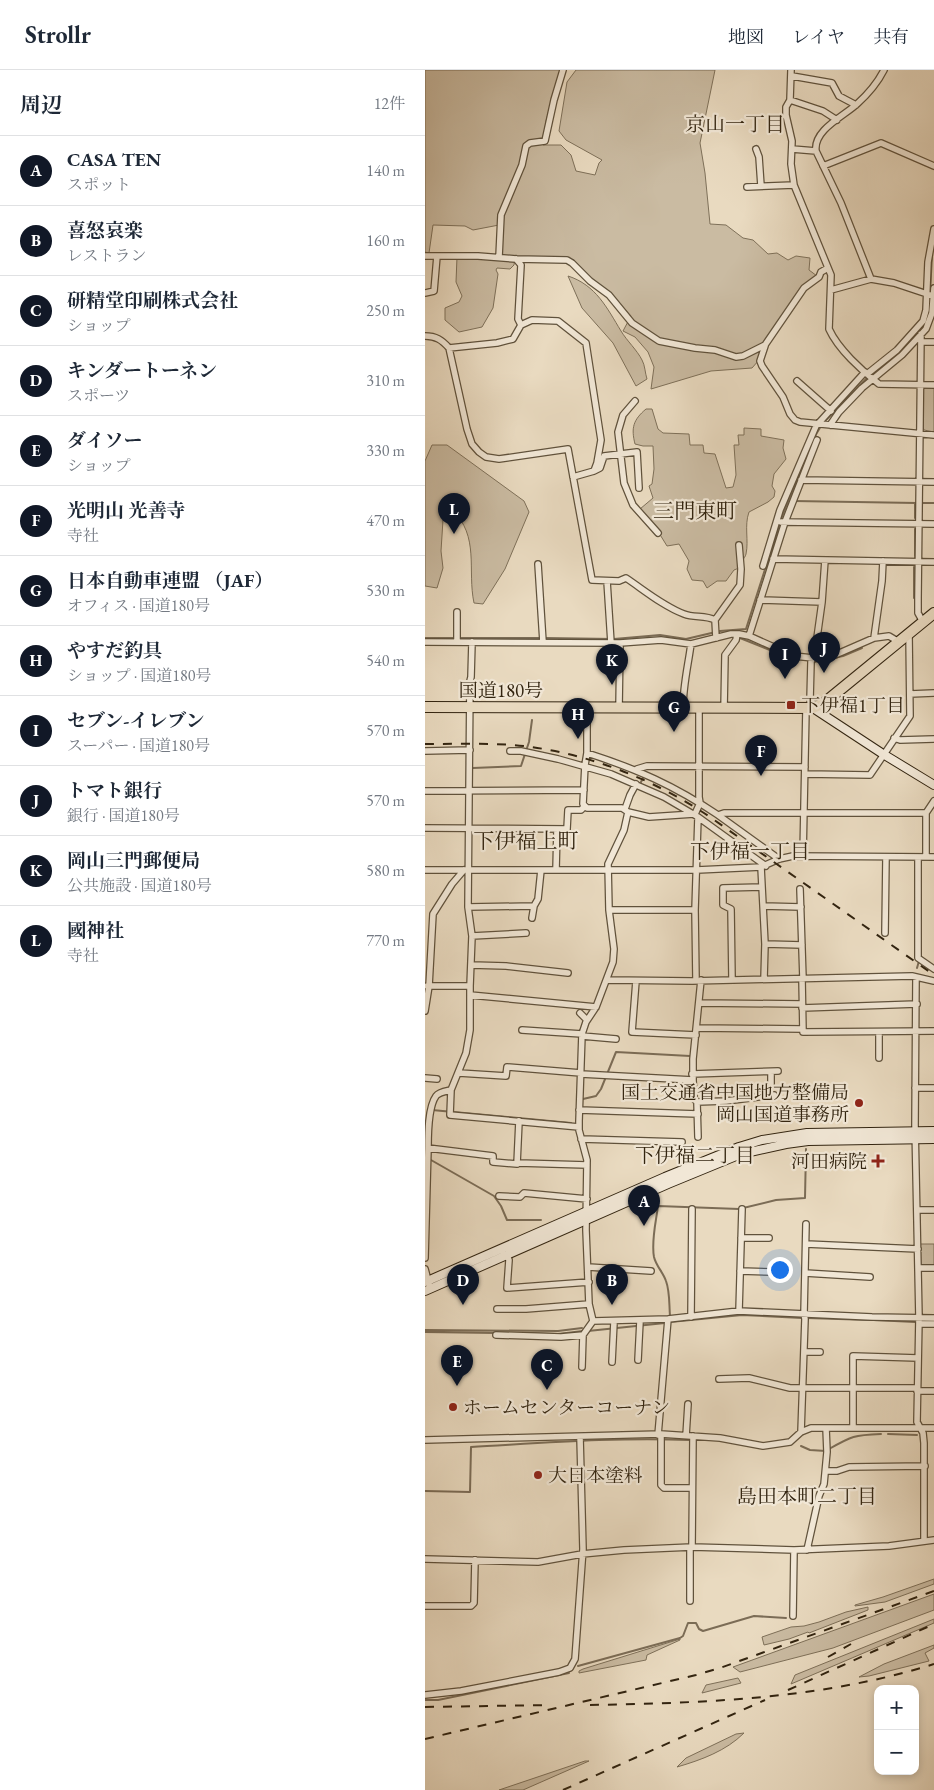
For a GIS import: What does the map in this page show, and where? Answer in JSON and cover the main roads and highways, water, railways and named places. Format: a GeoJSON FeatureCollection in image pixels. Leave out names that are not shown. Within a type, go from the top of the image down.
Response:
{"type":"FeatureCollection","features":[{"type":"Feature","properties":{"kind":"highway","name":"国道180号"},"geometry":{"type":"LineString","coordinates":[[425,707],[810,709],[824,703],[929,619]]}},
{"type":"Feature","properties":{"kind":"waterway"},"geometry":{"type":"LineString","coordinates":[[930,293],[932,255]]}},
{"type":"Feature","properties":{"kind":"waterway"},"geometry":{"type":"LineString","coordinates":[[875,371],[906,345],[923,324]]}},
{"type":"Feature","properties":{"kind":"waterway"},"geometry":{"type":"LineString","coordinates":[[824,422],[868,377]]}},
{"type":"Feature","properties":{"kind":"waterway"},"geometry":{"type":"LineString","coordinates":[[812,441],[821,426]]}},
{"type":"Feature","properties":{"kind":"waterway"},"geometry":{"type":"LineString","coordinates":[[545,638],[614,639],[660,635],[686,639],[720,631],[746,629],[781,519],[807,455]]}},
{"type":"Feature","properties":{"kind":"waterway"},"geometry":{"type":"LineString","coordinates":[[794,501],[917,503]]}},
{"type":"Feature","properties":{"kind":"waterway"},"geometry":{"type":"LineString","coordinates":[[915,503],[915,518]]}},
{"type":"Feature","properties":{"kind":"waterway"},"geometry":{"type":"LineString","coordinates":[[921,503],[934,503]]}},
{"type":"Feature","properties":{"kind":"waterway"},"geometry":{"type":"LineString","coordinates":[[915,529],[915,556]]}},
{"type":"Feature","properties":{"kind":"waterway"},"geometry":{"type":"LineString","coordinates":[[914,567],[914,598]]}},
{"type":"Feature","properties":{"kind":"waterway"},"geometry":{"type":"LineString","coordinates":[[425,638],[540,638]]}},
{"type":"Feature","properties":{"kind":"waterway"},"geometry":{"type":"LineString","coordinates":[[740,638],[770,650]]}},
{"type":"Feature","properties":{"kind":"waterway"},"geometry":{"type":"LineString","coordinates":[[814,662],[843,656],[862,648]]}},
{"type":"Feature","properties":{"kind":"waterway"},"geometry":{"type":"LineString","coordinates":[[473,768],[521,766],[529,742],[532,720]]}},
{"type":"Feature","properties":{"kind":"waterway"},"geometry":{"type":"LineString","coordinates":[[641,782],[644,776]]}},
{"type":"Feature","properties":{"kind":"waterway"},"geometry":{"type":"LineString","coordinates":[[917,968],[919,961]]}},
{"type":"Feature","properties":{"kind":"waterway"},"geometry":{"type":"LineString","coordinates":[[583,1099],[596,1096],[601,1089],[616,1052],[690,1056]]}},
{"type":"Feature","properties":{"kind":"waterway"},"geometry":{"type":"LineString","coordinates":[[432,1110],[571,1123]]}},
{"type":"Feature","properties":{"kind":"waterway"},"geometry":{"type":"LineString","coordinates":[[670,1316],[667,1285],[655,1260],[653,1251],[658,1206],[739,1209],[776,1200],[805,1198],[806,1149]]}},
{"type":"Feature","properties":{"kind":"waterway"},"geometry":{"type":"LineString","coordinates":[[431,1160],[494,1196],[507,1220],[541,1220]]}},
{"type":"Feature","properties":{"kind":"waterway"},"geometry":{"type":"LineString","coordinates":[[670,1322],[742,1315],[802,1318]]}},
{"type":"Feature","properties":{"kind":"waterway"},"geometry":{"type":"LineString","coordinates":[[807,1318],[870,1320]]}},
{"type":"Feature","properties":{"kind":"waterway"},"geometry":{"type":"LineString","coordinates":[[874,1320],[915,1322]]}},
{"type":"Feature","properties":{"kind":"waterway"},"geometry":{"type":"LineString","coordinates":[[588,1331],[665,1323]]}},
{"type":"Feature","properties":{"kind":"waterway"},"geometry":{"type":"LineString","coordinates":[[425,1330],[558,1331],[582,1328]]}},
{"type":"Feature","properties":{"kind":"waterway"},"geometry":{"type":"LineString","coordinates":[[528,1333],[558,1334],[583,1331]]}},
{"type":"Feature","properties":{"kind":"waterway"},"geometry":{"type":"LineString","coordinates":[[425,1332],[496,1333]]}},
{"type":"Feature","properties":{"kind":"waterway"},"geometry":{"type":"LineString","coordinates":[[829,1449],[854,1437],[881,1434]]}},
{"type":"Feature","properties":{"kind":"waterway"},"geometry":{"type":"LineString","coordinates":[[888,1434],[917,1435]]}},
{"type":"Feature","properties":{"kind":"waterway"},"geometry":{"type":"LineString","coordinates":[[425,1491],[470,1492],[471,1447],[607,1440],[689,1440]]}},
{"type":"Feature","properties":{"kind":"waterway"},"geometry":{"type":"LineString","coordinates":[[801,1446],[810,1450],[826,1451]]}},
{"type":"Feature","properties":{"kind":"waterway"},"geometry":{"type":"LineString","coordinates":[[578,1666],[680,1638],[683,1636],[688,1623],[696,1623],[699,1629],[703,1631],[754,1616],[786,1618]]}},
{"type":"Feature","properties":{"kind":"waterway"},"geometry":{"type":"LineString","coordinates":[[425,1700],[438,1700],[569,1673]]}},
{"type":"Feature","properties":{"kind":"railway"},"geometry":{"type":"LineString","coordinates":[[425,744],[502,744],[539,748],[591,760],[641,779],[665,790],[710,817],[934,975]]}},
{"type":"Feature","properties":{"kind":"railway"},"geometry":{"type":"LineString","coordinates":[[425,1739],[696,1675],[934,1591]]}},
{"type":"Feature","properties":{"kind":"railway"},"geometry":{"type":"LineString","coordinates":[[788,1690],[934,1624]]}},
{"type":"Feature","properties":{"kind":"railway"},"geometry":{"type":"LineString","coordinates":[[828,1657],[851,1644]]}},
{"type":"Feature","properties":{"kind":"railway"},"geometry":{"type":"LineString","coordinates":[[590,1705],[677,1703],[807,1692],[892,1676],[934,1664]]}},
{"type":"Feature","properties":{"kind":"railway"},"geometry":{"type":"LineString","coordinates":[[563,1790],[765,1700]]}},
{"type":"Feature","properties":{"kind":"railway"},"geometry":{"type":"LineString","coordinates":[[425,1707],[550,1705]]}},
{"type":"Feature","properties":{"kind":"place","name":"國神社"},"geometry":{"type":"Point","coordinates":[454,534]}},
{"type":"Feature","properties":{"kind":"place","name":"トマト銀行"},"geometry":{"type":"Point","coordinates":[824,673]}},
{"type":"Feature","properties":{"kind":"place","name":"セブン-イレブン"},"geometry":{"type":"Point","coordinates":[785,679]}},
{"type":"Feature","properties":{"kind":"place","name":"岡山三門郵便局"},"geometry":{"type":"Point","coordinates":[612,685]}},
{"type":"Feature","properties":{"kind":"place","name":"下伊福1丁目"},"geometry":{"type":"Point","coordinates":[791,705]}},
{"type":"Feature","properties":{"kind":"place","name":"日本自動車連盟 （JAF）"},"geometry":{"type":"Point","coordinates":[674,732]}},
{"type":"Feature","properties":{"kind":"place","name":"やすだ釣具"},"geometry":{"type":"Point","coordinates":[578,739]}},
{"type":"Feature","properties":{"kind":"place","name":"光明山 光善寺"},"geometry":{"type":"Point","coordinates":[761,776]}},
{"type":"Feature","properties":{"kind":"place","name":"国土交通省中国地方整備局 岡山国道事務所"},"geometry":{"type":"Point","coordinates":[859,1103]}},
{"type":"Feature","properties":{"kind":"place","name":"河田病院"},"geometry":{"type":"Point","coordinates":[878,1161]}},
{"type":"Feature","properties":{"kind":"place","name":"CASA TEN"},"geometry":{"type":"Point","coordinates":[644,1226]}},
{"type":"Feature","properties":{"kind":"place","name":"キンダートーネン"},"geometry":{"type":"Point","coordinates":[463,1305]}},
{"type":"Feature","properties":{"kind":"place","name":"喜怒哀楽"},"geometry":{"type":"Point","coordinates":[612,1305]}},
{"type":"Feature","properties":{"kind":"place","name":"ダイソー"},"geometry":{"type":"Point","coordinates":[457,1386]}},
{"type":"Feature","properties":{"kind":"place","name":"研精堂印刷株式会社"},"geometry":{"type":"Point","coordinates":[547,1390]}},
{"type":"Feature","properties":{"kind":"place","name":"ホームセンターコーナン"},"geometry":{"type":"Point","coordinates":[453,1407]}},
{"type":"Feature","properties":{"kind":"place","name":"大日本塗料"},"geometry":{"type":"Point","coordinates":[538,1475]}},
{"type":"Feature","properties":{"kind":"district","name":"京山一丁目"},"geometry":{"type":"Point","coordinates":[735,124]}},
{"type":"Feature","properties":{"kind":"district","name":"三門東町"},"geometry":{"type":"Point","coordinates":[695,510]}},
{"type":"Feature","properties":{"kind":"district","name":"下伊福上町"},"geometry":{"type":"Point","coordinates":[526,840]}},
{"type":"Feature","properties":{"kind":"district","name":"下伊福一丁目"},"geometry":{"type":"Point","coordinates":[750,851]}},
{"type":"Feature","properties":{"kind":"district","name":"下伊福二丁目"},"geometry":{"type":"Point","coordinates":[695,1155]}},
{"type":"Feature","properties":{"kind":"district","name":"島田本町二丁目"},"geometry":{"type":"Point","coordinates":[807,1496]}}]}
